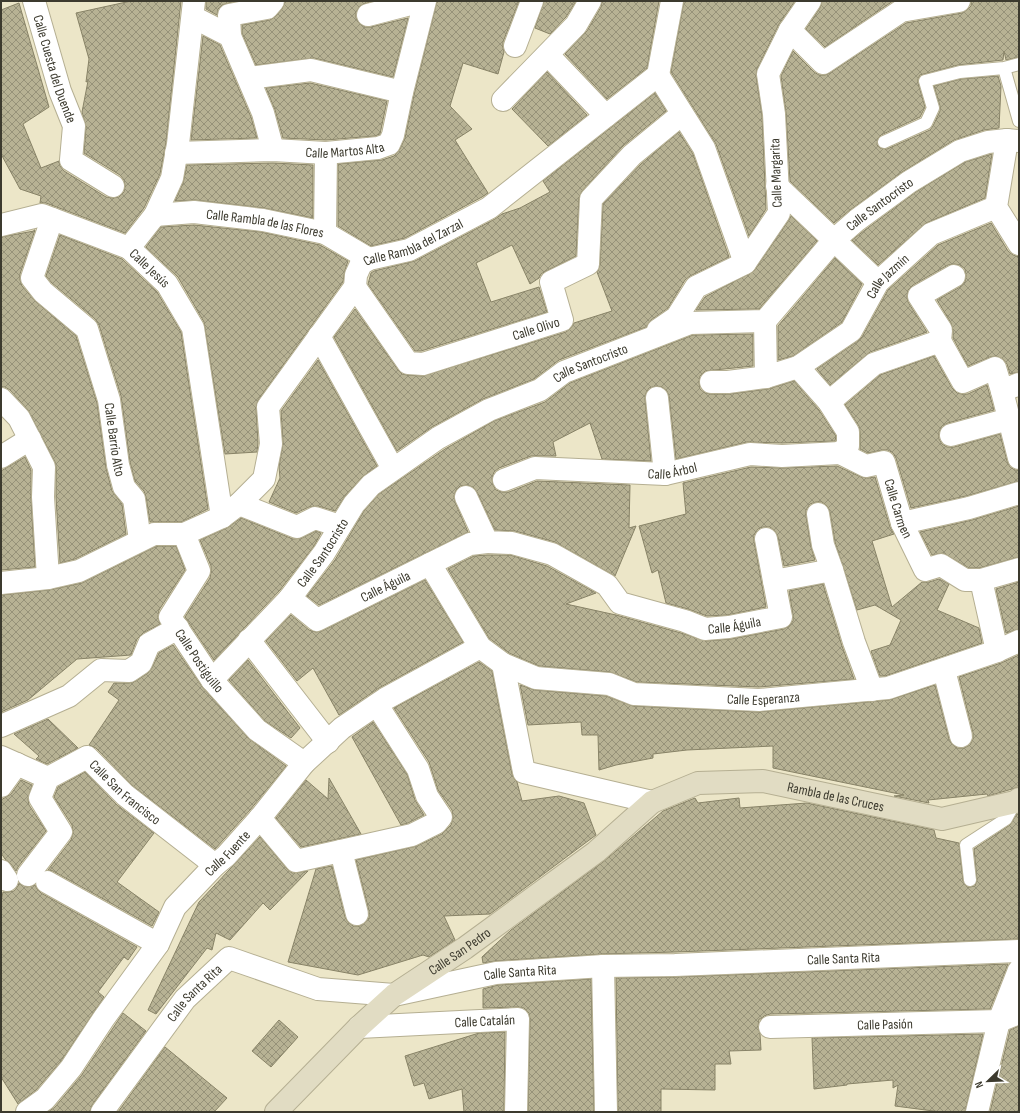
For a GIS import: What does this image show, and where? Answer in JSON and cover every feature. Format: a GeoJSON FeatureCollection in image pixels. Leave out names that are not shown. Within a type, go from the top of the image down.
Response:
{"type":"FeatureCollection","features":[{"type":"Feature","properties":{"kind":"street","name":"Calle Cuesta del Duende"},"geometry":{"type":"LineString","coordinates":[[34,1],[60,91],[74,126],[71,160],[113,186]]}},
{"type":"Feature","properties":{"kind":"street"},"geometry":{"type":"LineString","coordinates":[[272,1],[267,8],[229,15],[230,36],[263,113],[273,150]]}},
{"type":"Feature","properties":{"kind":"street"},"geometry":{"type":"LineString","coordinates":[[368,16],[422,1]]}},
{"type":"Feature","properties":{"kind":"street","name":"Calle Martos Alta"},"geometry":{"type":"LineString","coordinates":[[176,153],[273,150],[326,153],[378,148],[389,144],[393,135],[402,92],[425,1]]}},
{"type":"Feature","properties":{"kind":"street"},"geometry":{"type":"LineString","coordinates":[[515,46],[532,1]]}},
{"type":"Feature","properties":{"kind":"street"},"geometry":{"type":"LineString","coordinates":[[503,100],[576,25],[590,1]]}},
{"type":"Feature","properties":{"kind":"street"},"geometry":{"type":"LineString","coordinates":[[672,1],[658,75],[704,148],[745,263]]}},
{"type":"Feature","properties":{"kind":"street","name":"Calle Margarita"},"geometry":{"type":"LineString","coordinates":[[643,341],[677,317],[696,287],[745,263],[779,213],[774,114],[768,74],[790,30],[810,1]]}},
{"type":"Feature","properties":{"kind":"street"},"geometry":{"type":"LineString","coordinates":[[790,30],[823,63],[898,6],[959,1]]}},
{"type":"Feature","properties":{"kind":"street"},"geometry":{"type":"LineString","coordinates":[[194,9],[230,36]]}},
{"type":"Feature","properties":{"kind":"street","name":"Calle Jesús"},"geometry":{"type":"LineString","coordinates":[[194,9],[172,178],[155,215],[129,248],[167,284],[193,328],[230,510]]}},
{"type":"Feature","properties":{"kind":"street"},"geometry":{"type":"LineString","coordinates":[[548,55],[606,116]]}},
{"type":"Feature","properties":{"kind":"street"},"geometry":{"type":"LineString","coordinates":[[249,78],[311,70],[402,92]]}},
{"type":"Feature","properties":{"kind":"street","name":"Calle Rambla del Zarzal"},"geometry":{"type":"LineString","coordinates":[[140,540],[154,534],[184,534],[230,510],[264,479],[271,444],[268,407],[355,287],[356,275],[360,264],[369,259],[409,250],[489,208],[658,75]]}},
{"type":"Feature","properties":{"kind":"street","name":"Calle Olivo"},"geometry":{"type":"LineString","coordinates":[[355,287],[408,363],[423,364],[562,320],[551,282],[588,264],[591,199],[632,155],[682,114]]}},
{"type":"Feature","properties":{"kind":"street"},"geometry":{"type":"LineString","coordinates":[[1013,140],[996,207],[1019,244]]}},
{"type":"Feature","properties":{"kind":"street","name":"Calle Santocristo"},"geometry":{"type":"LineString","coordinates":[[212,680],[290,598],[324,553],[354,504],[371,485],[438,438],[489,410],[540,390],[564,372],[690,323],[765,322],[834,240],[857,220],[909,182],[960,151],[988,142],[1013,140]]}},
{"type":"Feature","properties":{"kind":"street"},"geometry":{"type":"LineString","coordinates":[[325,234],[326,153]]}},
{"type":"Feature","properties":{"kind":"street"},"geometry":{"type":"LineString","coordinates":[[777,186],[878,282]]}},
{"type":"Feature","properties":{"kind":"street","name":"Calle Jazmín"},"geometry":{"type":"LineString","coordinates":[[766,377],[798,367],[851,331],[878,282],[931,234],[996,207]]}},
{"type":"Feature","properties":{"kind":"street","name":"Calle Rambla de las Flores"},"geometry":{"type":"LineString","coordinates":[[155,215],[194,212],[263,220],[325,234],[369,259]]}},
{"type":"Feature","properties":{"kind":"street"},"geometry":{"type":"LineString","coordinates":[[1,225],[42,216],[129,248]]}},
{"type":"Feature","properties":{"kind":"street","name":"Calle Barrio Alto"},"geometry":{"type":"LineString","coordinates":[[52,219],[32,278],[43,292],[87,329],[109,400],[118,465],[124,488],[134,499],[140,540]]}},
{"type":"Feature","properties":{"kind":"street"},"geometry":{"type":"LineString","coordinates":[[954,276],[919,296],[941,330],[940,341],[963,382],[995,368],[1011,388],[1009,419],[1019,458]]}},
{"type":"Feature","properties":{"kind":"street"},"geometry":{"type":"LineString","coordinates":[[711,382],[728,382],[766,377],[765,322]]}},
{"type":"Feature","properties":{"kind":"street"},"geometry":{"type":"LineString","coordinates":[[319,336],[393,469]]}},
{"type":"Feature","properties":{"kind":"street"},"geometry":{"type":"LineString","coordinates":[[829,402],[874,364],[940,341]]}},
{"type":"Feature","properties":{"kind":"street"},"geometry":{"type":"LineString","coordinates":[[798,367],[829,402],[848,432],[848,446],[840,453]]}},
{"type":"Feature","properties":{"kind":"street"},"geometry":{"type":"LineString","coordinates":[[657,398],[665,474]]}},
{"type":"Feature","properties":{"kind":"street"},"geometry":{"type":"LineString","coordinates":[[1,399],[19,418],[44,467],[43,497],[48,578]]}},
{"type":"Feature","properties":{"kind":"street"},"geometry":{"type":"LineString","coordinates":[[951,435],[1009,419]]}},
{"type":"Feature","properties":{"kind":"street"},"geometry":{"type":"LineString","coordinates":[[1,457],[30,439]]}},
{"type":"Feature","properties":{"kind":"street","name":"Calle Árbol"},"geometry":{"type":"LineString","coordinates":[[504,480],[535,468],[665,474],[750,454],[782,456],[840,453]]}},
{"type":"Feature","properties":{"kind":"street","name":"Calle Carmen"},"geometry":{"type":"LineString","coordinates":[[840,453],[866,466],[884,462],[902,523],[925,570],[941,565],[965,580],[982,580]]}},
{"type":"Feature","properties":{"kind":"street"},"geometry":{"type":"LineString","coordinates":[[902,523],[969,508],[1019,493]]}},
{"type":"Feature","properties":{"kind":"street"},"geometry":{"type":"LineString","coordinates":[[466,497],[486,542]]}},
{"type":"Feature","properties":{"kind":"street"},"geometry":{"type":"LineString","coordinates":[[230,510],[297,527],[315,518],[340,526]]}},
{"type":"Feature","properties":{"kind":"street"},"geometry":{"type":"LineString","coordinates":[[818,514],[823,545],[854,642],[872,690]]}},
{"type":"Feature","properties":{"kind":"street","name":"Calle Postiguillo"},"geometry":{"type":"LineString","coordinates":[[184,534],[199,571],[170,617],[212,680],[256,730],[304,763]]}},
{"type":"Feature","properties":{"kind":"street"},"geometry":{"type":"LineString","coordinates":[[766,539],[774,581],[832,570]]}},
{"type":"Feature","properties":{"kind":"street"},"geometry":{"type":"LineString","coordinates":[[1,582],[48,578],[79,571],[140,540]]}},
{"type":"Feature","properties":{"kind":"street","name":"Calle Águila"},"geometry":{"type":"LineString","coordinates":[[290,598],[317,620],[470,544],[486,542],[512,543],[552,554],[607,585],[620,603],[705,628],[729,626],[781,617],[774,581]]}},
{"type":"Feature","properties":{"kind":"street"},"geometry":{"type":"LineString","coordinates":[[430,564],[480,647]]}},
{"type":"Feature","properties":{"kind":"street"},"geometry":{"type":"LineString","coordinates":[[997,651],[982,580],[1019,569]]}},
{"type":"Feature","properties":{"kind":"street"},"geometry":{"type":"LineString","coordinates":[[1,726],[69,696],[101,670],[129,671],[141,662],[149,644],[178,628]]}},
{"type":"Feature","properties":{"kind":"street"},"geometry":{"type":"LineString","coordinates":[[250,640],[328,742]]}},
{"type":"Feature","properties":{"kind":"street","name":"Calle Esperanza"},"geometry":{"type":"LineString","coordinates":[[480,647],[503,664],[536,678],[609,684],[634,694],[758,700],[888,688],[997,651],[1019,641]]}},
{"type":"Feature","properties":{"kind":"street","name":"Calle Fuente"},"geometry":{"type":"LineString","coordinates":[[27,1112],[45,1099],[70,1068],[104,1018],[158,944],[175,907],[215,865],[226,856],[260,818],[304,763],[342,728],[377,705],[480,647]]}},
{"type":"Feature","properties":{"kind":"street"},"geometry":{"type":"LineString","coordinates":[[503,664],[524,772],[652,802]]}},
{"type":"Feature","properties":{"kind":"street"},"geometry":{"type":"LineString","coordinates":[[944,670],[961,736]]}},
{"type":"Feature","properties":{"kind":"street"},"geometry":{"type":"LineString","coordinates":[[260,818],[296,861],[412,835],[436,823],[441,817],[427,796],[418,769],[377,705]]}},
{"type":"Feature","properties":{"kind":"street","name":"Calle San Francisco"},"geometry":{"type":"LineString","coordinates":[[48,778],[87,757],[125,795],[215,865]]}},
{"type":"Feature","properties":{"kind":"street"},"geometry":{"type":"LineString","coordinates":[[1,786],[9,760],[48,778],[40,798],[61,832],[21,877],[158,944]]}},
{"type":"Feature","properties":{"kind":"street","name":"Rambla de las Cruces"},"geometry":{"type":"LineString","coordinates":[[652,802],[698,783],[763,781],[942,818],[1017,801]]}},
{"type":"Feature","properties":{"kind":"street","name":"Calle San Pedro"},"geometry":{"type":"LineString","coordinates":[[276,1112],[359,1027],[394,995],[464,948],[596,852],[652,802]]}},
{"type":"Feature","properties":{"kind":"street"},"geometry":{"type":"LineString","coordinates":[[341,850],[357,914]]}},
{"type":"Feature","properties":{"kind":"street","name":"Calle Santa Rita"},"geometry":{"type":"LineString","coordinates":[[102,1112],[185,998],[229,958],[318,989],[394,995],[496,973],[603,966],[675,965],[1019,951]]}},
{"type":"Feature","properties":{"kind":"street"},"geometry":{"type":"LineString","coordinates":[[603,966],[606,1112]]}},
{"type":"Feature","properties":{"kind":"street"},"geometry":{"type":"LineString","coordinates":[[977,1112],[999,1021],[1019,970]]}},
{"type":"Feature","properties":{"kind":"street"},"geometry":{"type":"LineString","coordinates":[[999,1021],[1019,1013]]}},
{"type":"Feature","properties":{"kind":"street","name":"Calle Catalán"},"geometry":{"type":"LineString","coordinates":[[359,1027],[518,1020],[516,1112]]}},
{"type":"Feature","properties":{"kind":"street","name":"Calle Pasión"},"geometry":{"type":"LineString","coordinates":[[770,1027],[999,1021]]}},
{"type":"Feature","properties":{"kind":"lane"},"geometry":{"type":"LineString","coordinates":[[884,142],[926,123],[933,108],[925,82],[960,72],[1004,68],[1019,64]]}},
{"type":"Feature","properties":{"kind":"lane"},"geometry":{"type":"LineString","coordinates":[[1004,68],[1019,121]]}},
{"type":"Feature","properties":{"kind":"lane"},"geometry":{"type":"LineString","coordinates":[[970,880],[966,845],[1006,819],[1017,801]]}},
{"type":"Feature","properties":{"kind":"building"},"geometry":{"type":"Polygon","coordinates":[[[131,1],[181,1],[166,142],[160,174],[144,208],[125,233],[46,203],[40,203],[41,196],[20,189],[1,154],[1,10],[19,3],[49,107],[23,124],[41,168],[59,161],[60,166],[64,171],[106,197],[113,198],[119,197],[124,192],[124,180],[120,175],[84,153],[86,127],[82,112],[88,81],[86,82],[89,59],[76,13],[131,1]]]}},
{"type":"Feature","properties":{"kind":"building"},"geometry":{"type":"Polygon","coordinates":[[[206,1],[236,1],[222,5],[218,9],[217,15],[206,9],[206,1]]]}},
{"type":"Feature","properties":{"kind":"building"},"geometry":{"type":"Polygon","coordinates":[[[285,1],[372,1],[360,6],[356,12],[356,18],[359,23],[365,27],[371,27],[408,18],[393,77],[314,58],[256,65],[242,33],[242,25],[270,20],[282,9],[285,1]]]}},
{"type":"Feature","properties":{"kind":"building"},"geometry":{"type":"Polygon","coordinates":[[[437,1],[519,1],[503,42],[504,52],[498,74],[463,63],[450,106],[472,129],[455,140],[488,193],[405,238],[371,246],[338,226],[338,164],[382,160],[394,156],[400,149],[405,138],[437,1]]]}},
{"type":"Feature","properties":{"kind":"building"},"geometry":{"type":"Polygon","coordinates":[[[544,1],[576,1],[566,17],[550,34],[535,28],[544,1]]]}},
{"type":"Feature","properties":{"kind":"building"},"geometry":{"type":"Polygon","coordinates":[[[602,1],[659,1],[647,68],[607,99],[565,54],[587,31],[601,7],[602,1]]]}},
{"type":"Feature","properties":{"kind":"building"},"geometry":{"type":"Polygon","coordinates":[[[684,1],[795,1],[779,24],[757,69],[756,76],[762,115],[766,209],[749,236],[716,144],[671,72],[684,1]]]}},
{"type":"Feature","properties":{"kind":"building"},"geometry":{"type":"Polygon","coordinates":[[[822,1],[893,1],[825,47],[806,29],[820,8],[822,1]]]}},
{"type":"Feature","properties":{"kind":"building"},"geometry":{"type":"Polygon","coordinates":[[[971,1],[1019,1],[1019,57],[1006,60],[1004,51],[1003,60],[958,65],[920,75],[918,83],[925,107],[920,117],[881,135],[878,138],[877,145],[880,148],[887,149],[930,130],[940,111],[934,86],[961,79],[998,76],[1001,86],[999,128],[984,130],[954,140],[902,172],[834,223],[790,181],[786,113],[781,76],[793,51],[814,72],[819,75],[825,75],[906,23],[962,13],[971,6],[971,1]]]}},
{"type":"Feature","properties":{"kind":"building"},"geometry":{"type":"Polygon","coordinates":[[[203,36],[220,45],[251,117],[257,138],[191,140],[203,36]]]}},
{"type":"Feature","properties":{"kind":"building"},"geometry":{"type":"Polygon","coordinates":[[[547,72],[587,115],[548,146],[512,109],[547,72]]]}},
{"type":"Feature","properties":{"kind":"building"},"geometry":{"type":"Polygon","coordinates":[[[310,83],[387,101],[380,134],[375,136],[326,140],[283,138],[275,110],[266,88],[310,83]]]}},
{"type":"Feature","properties":{"kind":"building"},"geometry":{"type":"Polygon","coordinates":[[[655,93],[666,111],[623,146],[582,191],[579,198],[576,256],[541,274],[539,278],[530,284],[512,245],[476,263],[491,302],[539,287],[547,312],[421,351],[415,351],[368,284],[371,273],[415,261],[502,214],[520,208],[550,192],[543,181],[655,93]]]}},
{"type":"Feature","properties":{"kind":"building"},"geometry":{"type":"Polygon","coordinates":[[[679,132],[693,154],[729,257],[690,276],[685,280],[668,308],[651,320],[646,327],[559,360],[534,379],[483,399],[432,427],[397,451],[334,337],[355,309],[402,374],[422,376],[566,332],[574,323],[612,311],[597,272],[600,265],[603,204],[641,164],[679,132]]]}},
{"type":"Feature","properties":{"kind":"building"},"geometry":{"type":"Polygon","coordinates":[[[992,154],[985,198],[926,223],[878,265],[852,240],[916,192],[965,162],[992,154]]]}},
{"type":"Feature","properties":{"kind":"building"},"geometry":{"type":"Polygon","coordinates":[[[273,163],[313,165],[313,218],[264,208],[195,200],[175,201],[183,183],[187,165],[273,163]]]}},
{"type":"Feature","properties":{"kind":"building"},"geometry":{"type":"Polygon","coordinates":[[[791,216],[817,241],[759,309],[696,310],[705,297],[754,271],[791,216]]]}},
{"type":"Feature","properties":{"kind":"building"},"geometry":{"type":"Polygon","coordinates":[[[991,223],[1008,251],[1019,257],[1019,372],[1010,374],[1007,364],[1003,359],[996,356],[968,366],[953,338],[951,323],[937,300],[960,287],[965,282],[965,269],[960,265],[954,264],[948,265],[913,285],[908,290],[908,302],[927,332],[870,352],[830,385],[817,369],[862,337],[888,290],[938,245],[991,223]]]}},
{"type":"Feature","properties":{"kind":"building"},"geometry":{"type":"Polygon","coordinates":[[[194,225],[261,232],[320,245],[348,261],[343,282],[258,400],[256,408],[258,443],[257,452],[225,454],[204,322],[178,277],[146,247],[161,227],[194,225]]]}},
{"type":"Feature","properties":{"kind":"building"},"geometry":{"type":"Polygon","coordinates":[[[34,230],[20,274],[20,280],[22,286],[35,301],[76,336],[97,403],[106,468],[112,491],[122,504],[126,534],[75,559],[60,563],[55,462],[28,410],[10,390],[5,387],[1,387],[1,237],[34,230]]]}},
{"type":"Feature","properties":{"kind":"building"},"geometry":{"type":"Polygon","coordinates":[[[60,235],[122,259],[157,292],[181,332],[208,509],[181,522],[150,522],[144,491],[135,481],[130,462],[121,396],[99,325],[95,319],[52,283],[46,276],[60,235]]]}},
{"type":"Feature","properties":{"kind":"building"},"geometry":{"type":"Polygon","coordinates":[[[835,258],[862,284],[842,322],[793,356],[778,360],[778,326],[835,258]]]}},
{"type":"Feature","properties":{"kind":"building"},"geometry":{"type":"Polygon","coordinates":[[[753,334],[753,366],[705,371],[700,376],[700,389],[705,393],[711,394],[730,394],[768,389],[794,381],[819,410],[836,436],[835,441],[782,443],[747,442],[676,459],[669,396],[667,391],[662,387],[656,386],[649,388],[645,399],[651,461],[602,459],[590,423],[553,442],[556,456],[531,456],[499,468],[494,472],[492,478],[493,485],[496,490],[502,492],[509,492],[537,481],[630,485],[629,528],[636,526],[615,576],[555,542],[515,531],[495,530],[477,492],[473,487],[467,485],[460,486],[456,490],[454,496],[455,502],[468,532],[319,605],[307,596],[335,560],[364,511],[379,494],[445,449],[494,421],[545,402],[570,383],[693,335],[753,334]]]}},
{"type":"Feature","properties":{"kind":"building"},"geometry":{"type":"Polygon","coordinates":[[[934,356],[952,388],[957,393],[968,394],[987,385],[994,410],[942,426],[939,432],[939,439],[942,444],[947,447],[954,447],[1000,434],[1010,467],[1015,470],[1019,470],[1019,481],[966,496],[911,508],[896,458],[893,453],[888,450],[882,450],[868,453],[860,449],[859,426],[845,405],[880,375],[934,356]]]}},
{"type":"Feature","properties":{"kind":"building"},"geometry":{"type":"Polygon","coordinates":[[[318,360],[377,466],[362,477],[345,496],[335,511],[318,506],[309,507],[296,513],[269,502],[280,478],[279,467],[283,443],[281,411],[318,360]]]}},
{"type":"Feature","properties":{"kind":"building"},"geometry":{"type":"Polygon","coordinates":[[[25,457],[31,470],[35,567],[1,570],[1,471],[25,457]]]}},
{"type":"Feature","properties":{"kind":"building"},"geometry":{"type":"Polygon","coordinates":[[[837,466],[861,477],[875,477],[890,527],[894,534],[872,541],[892,607],[922,582],[929,582],[939,579],[949,584],[937,610],[979,628],[982,643],[885,676],[880,676],[871,651],[890,645],[901,620],[875,605],[857,610],[835,542],[830,512],[827,506],[822,502],[810,504],[806,510],[811,547],[815,560],[784,566],[778,537],[775,531],[770,527],[763,527],[758,529],[754,535],[766,607],[727,615],[707,616],[666,603],[658,570],[652,573],[639,526],[686,514],[683,483],[751,467],[783,468],[837,466]]]}},
{"type":"Feature","properties":{"kind":"building"},"geometry":{"type":"Polygon","coordinates":[[[1019,506],[1019,557],[979,568],[969,568],[943,553],[932,555],[920,532],[972,520],[1019,506]]]}},
{"type":"Feature","properties":{"kind":"building"},"geometry":{"type":"Polygon","coordinates":[[[241,518],[293,539],[302,538],[316,531],[321,533],[314,546],[280,590],[214,660],[185,617],[210,578],[211,566],[200,540],[227,528],[241,518]]]}},
{"type":"Feature","properties":{"kind":"building"},"geometry":{"type":"Polygon","coordinates":[[[157,546],[176,546],[185,570],[159,610],[158,617],[160,624],[143,633],[137,639],[131,655],[77,659],[28,700],[1,712],[1,595],[49,590],[82,583],[157,546]]]}},
{"type":"Feature","properties":{"kind":"building"},"geometry":{"type":"Polygon","coordinates":[[[510,555],[547,566],[596,593],[566,604],[616,615],[706,641],[731,639],[784,629],[793,621],[789,591],[823,584],[854,679],[759,687],[637,682],[610,672],[539,666],[509,653],[489,638],[448,569],[474,556],[510,555]]]}},
{"type":"Feature","properties":{"kind":"building"},"geometry":{"type":"Polygon","coordinates":[[[425,580],[463,642],[379,688],[339,715],[313,668],[297,681],[266,641],[291,615],[309,630],[316,632],[322,631],[425,580]]]}},
{"type":"Feature","properties":{"kind":"building"},"geometry":{"type":"Polygon","coordinates":[[[1019,582],[1019,629],[1006,633],[996,589],[1019,582]]]}},
{"type":"Feature","properties":{"kind":"building"},"geometry":{"type":"Polygon","coordinates":[[[173,645],[203,688],[248,738],[286,766],[250,810],[215,849],[133,786],[96,748],[89,745],[119,700],[108,692],[114,683],[129,683],[136,681],[148,673],[159,653],[173,645]]]}},
{"type":"Feature","properties":{"kind":"building"},"geometry":{"type":"Polygon","coordinates":[[[1019,655],[1019,787],[988,796],[987,794],[928,800],[929,803],[894,796],[904,795],[773,768],[773,746],[687,750],[653,754],[653,758],[599,770],[598,735],[582,735],[581,722],[528,725],[520,685],[535,690],[606,696],[633,706],[758,712],[889,700],[935,685],[949,739],[957,748],[964,748],[970,745],[973,739],[973,733],[959,677],[1001,663],[1019,655]]]}},
{"type":"Feature","properties":{"kind":"building"},"geometry":{"type":"Polygon","coordinates":[[[248,660],[300,728],[291,738],[265,721],[229,680],[248,660]]]}},
{"type":"Feature","properties":{"kind":"building"},"geometry":{"type":"Polygon","coordinates":[[[479,662],[492,671],[512,774],[517,782],[522,801],[559,796],[584,803],[596,835],[490,914],[444,916],[455,940],[429,957],[423,955],[358,975],[288,962],[316,869],[332,866],[345,917],[353,926],[360,926],[369,918],[369,911],[356,860],[417,846],[442,834],[451,825],[453,818],[452,810],[438,790],[429,762],[394,708],[479,662]]]}},
{"type":"Feature","properties":{"kind":"building"},"geometry":{"type":"Polygon","coordinates":[[[48,719],[78,748],[47,764],[36,759],[39,756],[14,734],[48,719]]]}},
{"type":"Feature","properties":{"kind":"building"},"geometry":{"type":"Polygon","coordinates":[[[373,722],[407,774],[415,800],[424,815],[408,823],[401,825],[352,737],[373,722]]]}},
{"type":"Feature","properties":{"kind":"building"},"geometry":{"type":"Polygon","coordinates":[[[85,772],[117,805],[154,833],[117,882],[159,912],[152,926],[53,871],[48,870],[71,840],[73,833],[72,825],[54,797],[58,787],[85,772]]]}},
{"type":"Feature","properties":{"kind":"building"},"geometry":{"type":"Polygon","coordinates":[[[329,778],[361,834],[301,847],[276,818],[306,780],[328,799],[329,778]]]}},
{"type":"Feature","properties":{"kind":"building"},"geometry":{"type":"Polygon","coordinates":[[[21,780],[32,785],[28,799],[29,805],[46,831],[16,871],[1,853],[1,800],[11,794],[21,780]]]}},
{"type":"Feature","properties":{"kind":"building"},"geometry":{"type":"Polygon","coordinates":[[[695,798],[698,803],[739,798],[740,808],[807,803],[934,830],[936,838],[959,843],[963,881],[967,887],[975,886],[977,880],[974,849],[1010,825],[1017,814],[1019,814],[1019,939],[602,954],[483,963],[482,957],[511,930],[603,862],[663,811],[695,798]]]}},
{"type":"Feature","properties":{"kind":"building"},"geometry":{"type":"Polygon","coordinates":[[[260,837],[292,873],[308,871],[270,910],[263,903],[230,940],[216,933],[212,950],[207,948],[156,1014],[148,1010],[199,902],[260,837]]]}},
{"type":"Feature","properties":{"kind":"building"},"geometry":{"type":"Polygon","coordinates":[[[19,883],[27,887],[35,885],[41,893],[137,947],[128,960],[124,957],[98,992],[104,997],[61,1061],[36,1090],[18,1104],[1,1077],[1,901],[3,892],[14,891],[19,883]]]}},
{"type":"Feature","properties":{"kind":"building"},"geometry":{"type":"Polygon","coordinates":[[[1008,964],[990,1009],[770,1014],[764,1016],[759,1019],[758,1027],[761,1050],[729,1051],[731,1064],[715,1064],[715,1090],[661,1089],[661,1112],[618,1112],[616,978],[1008,964]]]}},
{"type":"Feature","properties":{"kind":"building"},"geometry":{"type":"Polygon","coordinates":[[[591,979],[594,1112],[528,1112],[529,1013],[524,1008],[518,1007],[483,1008],[483,989],[498,985],[591,979]]]}},
{"type":"Feature","properties":{"kind":"building"},"geometry":{"type":"Polygon","coordinates":[[[123,1013],[146,1031],[92,1105],[90,1112],[48,1112],[55,1107],[81,1076],[123,1013]]]}},
{"type":"Feature","properties":{"kind":"building"},"geometry":{"type":"Polygon","coordinates":[[[279,1020],[298,1037],[271,1067],[252,1051],[279,1020]]]}},
{"type":"Feature","properties":{"kind":"building"},"geometry":{"type":"Polygon","coordinates":[[[1019,1026],[1019,1112],[990,1112],[1010,1030],[1019,1026]]]}},
{"type":"Feature","properties":{"kind":"building"},"geometry":{"type":"Polygon","coordinates":[[[505,1032],[504,1112],[464,1112],[462,1089],[429,1099],[424,1083],[414,1086],[405,1056],[479,1033],[505,1032]]]}},
{"type":"Feature","properties":{"kind":"building"},"geometry":{"type":"Polygon","coordinates":[[[983,1034],[965,1112],[941,1112],[895,1106],[898,1085],[893,1088],[893,1080],[847,1084],[814,1089],[812,1038],[983,1034]]]}},
{"type":"Feature","properties":{"kind":"building"},"geometry":{"type":"Polygon","coordinates":[[[165,1047],[227,1098],[214,1112],[118,1112],[165,1047]]]}}]}
